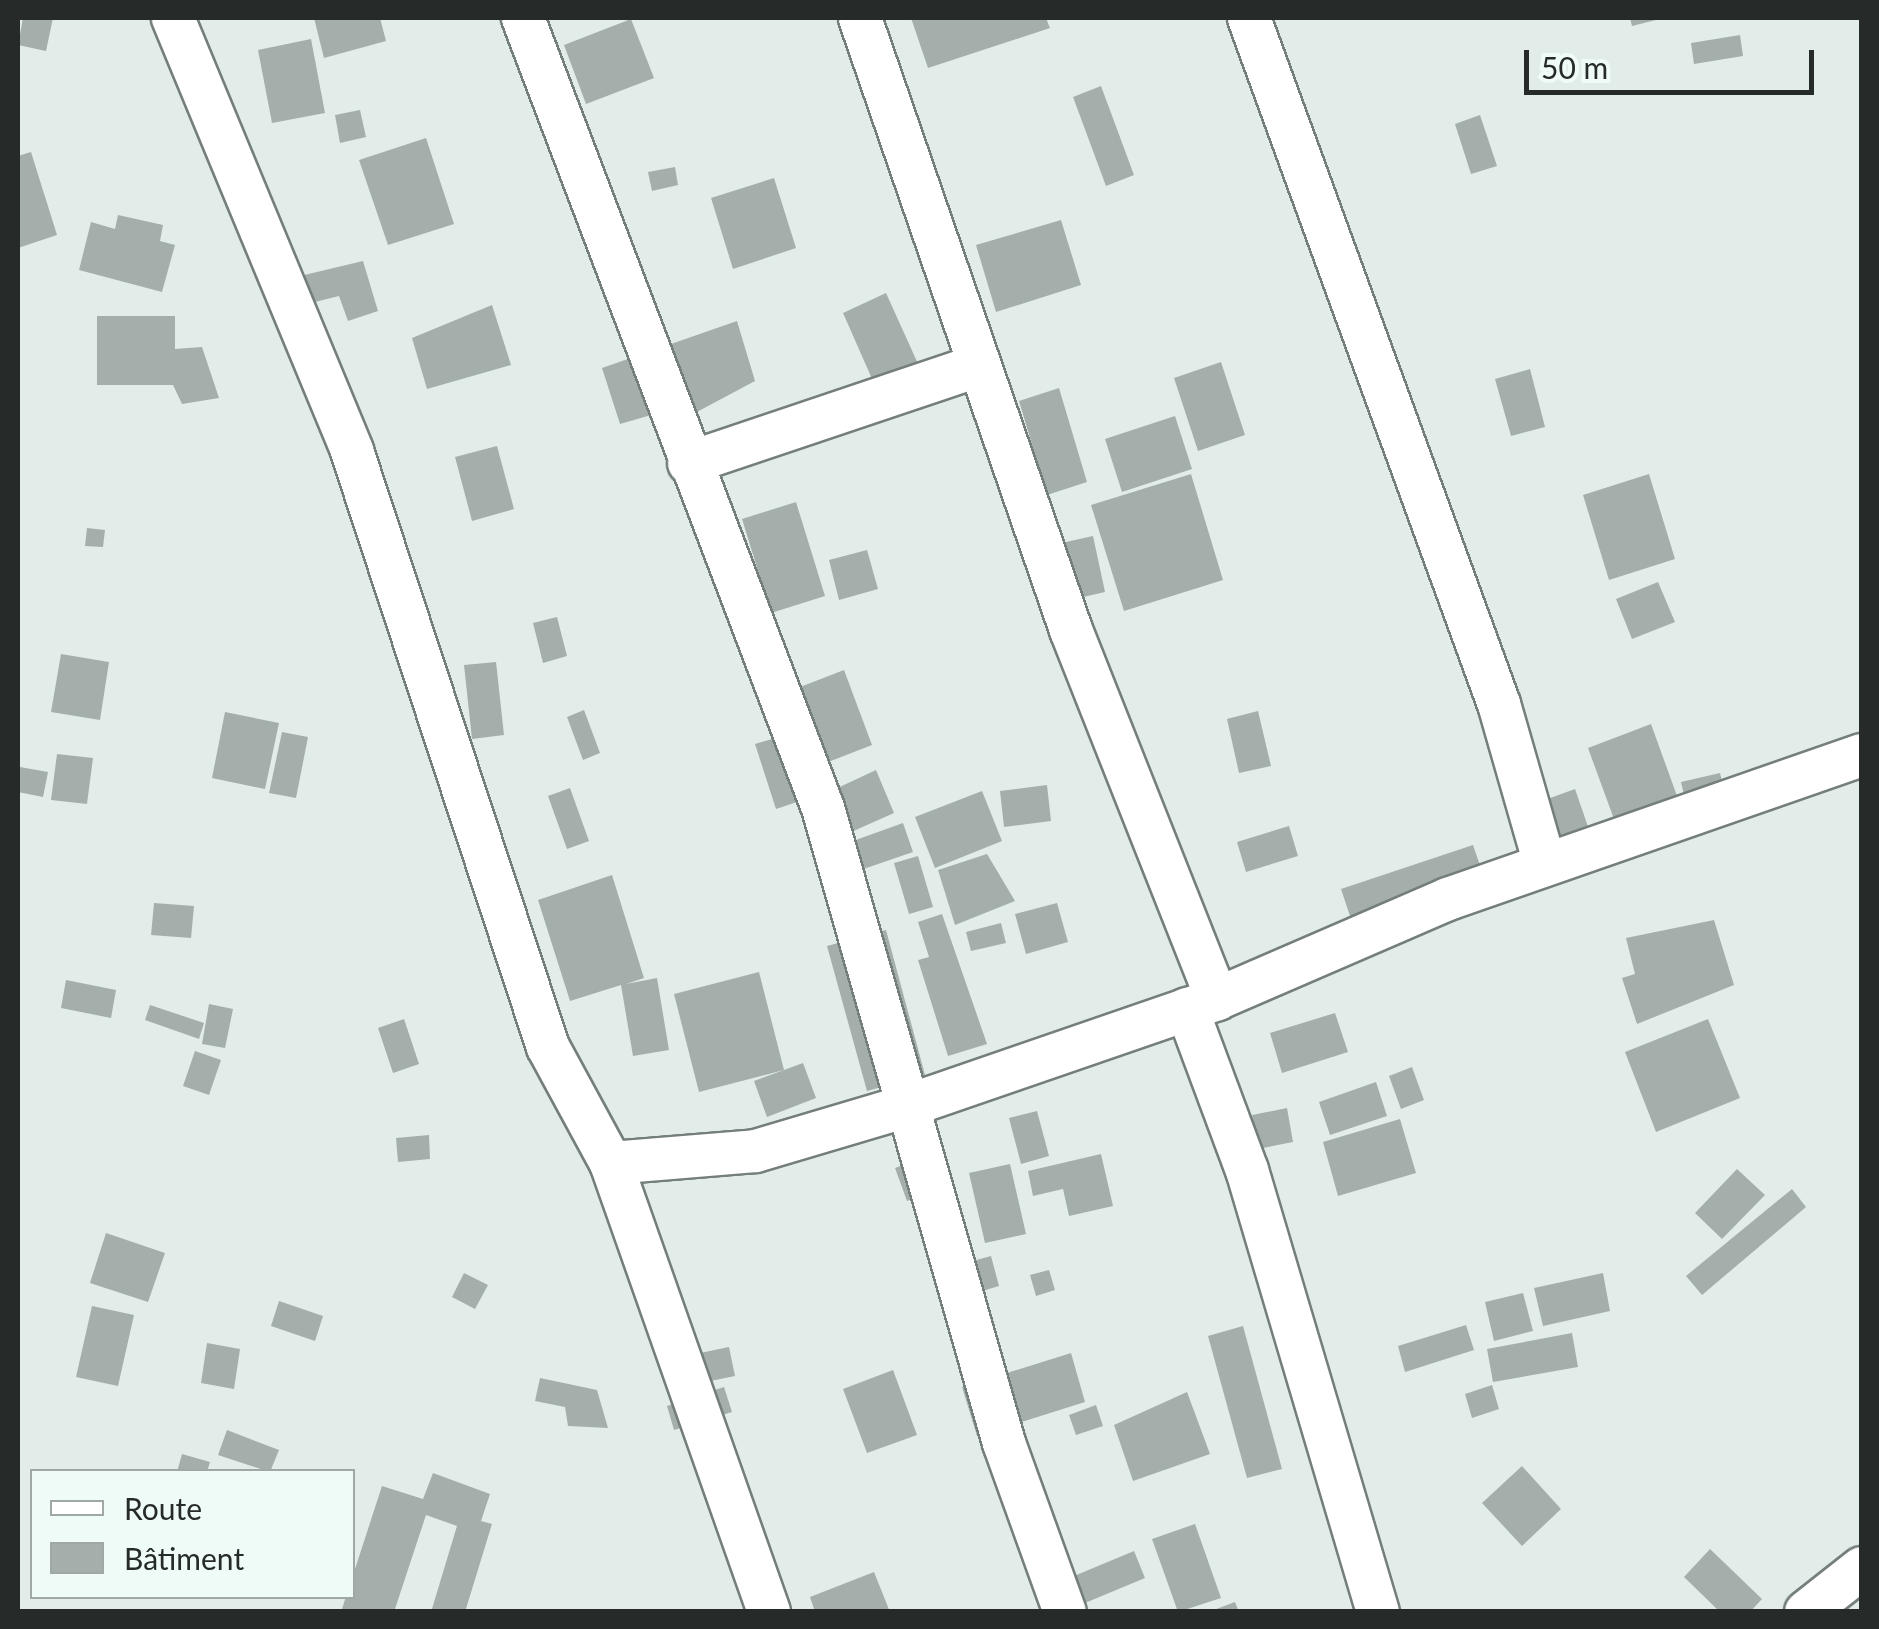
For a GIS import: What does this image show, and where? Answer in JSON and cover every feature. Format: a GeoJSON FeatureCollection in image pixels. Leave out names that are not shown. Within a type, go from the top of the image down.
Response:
{"type":"FeatureCollection","features":[{"type":"Feature","properties":{"kind":"street"},"geometry":{"type":"LineString","coordinates":[[174,18],[352,451],[548,1047],[611,1163],[769,1612]]}},
{"type":"Feature","properties":{"kind":"street"},"geometry":{"type":"LineString","coordinates":[[523,18],[823,808],[904,1107],[1004,1443],[1065,1612]]}},
{"type":"Feature","properties":{"kind":"street"},"geometry":{"type":"LineString","coordinates":[[860,18],[1202,1004],[1378,1612]]}},
{"type":"Feature","properties":{"kind":"street"},"geometry":{"type":"LineString","coordinates":[[1250,18],[1499,704],[1546,864]]}},
{"type":"Feature","properties":{"kind":"street"},"geometry":{"type":"LineString","coordinates":[[689,463],[978,366]]}},
{"type":"Feature","properties":{"kind":"street"},"geometry":{"type":"LineString","coordinates":[[611,1163],[756,1151],[904,1107],[1202,1004],[1546,864],[1862,755]]}},
{"type":"Feature","properties":{"kind":"street"},"geometry":{"type":"LineString","coordinates":[[1806,1612],[1862,1568]]}},
{"type":"Feature","properties":{"kind":"building"},"geometry":{"type":"Polygon","coordinates":[[[23,18],[53,18],[46,51],[18,45],[23,18]]]}},
{"type":"Feature","properties":{"kind":"building"},"geometry":{"type":"Polygon","coordinates":[[[314,18],[380,18],[386,41],[324,58],[314,18]]]}},
{"type":"Feature","properties":{"kind":"building"},"geometry":{"type":"Polygon","coordinates":[[[911,18],[1046,18],[1050,28],[928,68],[911,18]]]}},
{"type":"Feature","properties":{"kind":"building"},"geometry":{"type":"Polygon","coordinates":[[[1630,18],[1660,18],[1660,19],[1632,26],[1630,18]]]}},
{"type":"Feature","properties":{"kind":"building"},"geometry":{"type":"Polygon","coordinates":[[[631,19],[654,78],[586,104],[564,45],[631,19]]]}},
{"type":"Feature","properties":{"kind":"building"},"geometry":{"type":"Polygon","coordinates":[[[1740,35],[1743,56],[1694,64],[1691,43],[1740,35]]]}},
{"type":"Feature","properties":{"kind":"building"},"geometry":{"type":"Polygon","coordinates":[[[311,39],[325,113],[272,123],[258,50],[311,39]]]}},
{"type":"Feature","properties":{"kind":"building"},"geometry":{"type":"Polygon","coordinates":[[[1101,86],[1134,175],[1106,186],[1073,97],[1101,86]]]}},
{"type":"Feature","properties":{"kind":"building"},"geometry":{"type":"Polygon","coordinates":[[[360,110],[366,137],[340,143],[335,115],[360,110]]]}},
{"type":"Feature","properties":{"kind":"building"},"geometry":{"type":"Polygon","coordinates":[[[1480,115],[1497,166],[1471,174],[1455,124],[1480,115]]]}},
{"type":"Feature","properties":{"kind":"building"},"geometry":{"type":"Polygon","coordinates":[[[426,138],[454,224],[388,245],[359,160],[426,138]]]}},
{"type":"Feature","properties":{"kind":"building"},"geometry":{"type":"Polygon","coordinates":[[[31,152],[57,235],[18,248],[18,156],[31,152]]]}},
{"type":"Feature","properties":{"kind":"building"},"geometry":{"type":"Polygon","coordinates":[[[675,167],[678,185],[652,191],[648,172],[675,167]]]}},
{"type":"Feature","properties":{"kind":"building"},"geometry":{"type":"Polygon","coordinates":[[[774,178],[796,248],[733,269],[711,198],[774,178]]]}},
{"type":"Feature","properties":{"kind":"building"},"geometry":{"type":"Polygon","coordinates":[[[118,215],[163,225],[160,241],[175,245],[162,292],[79,270],[91,222],[115,229],[118,215]]]}},
{"type":"Feature","properties":{"kind":"building"},"geometry":{"type":"Polygon","coordinates":[[[1061,220],[1081,285],[996,312],[976,245],[1061,220]]]}},
{"type":"Feature","properties":{"kind":"building"},"geometry":{"type":"Polygon","coordinates":[[[363,261],[378,311],[348,321],[339,296],[303,305],[296,277],[363,261]]]}},
{"type":"Feature","properties":{"kind":"building"},"geometry":{"type":"Polygon","coordinates":[[[886,293],[924,377],[880,397],[843,313],[886,293]]]}},
{"type":"Feature","properties":{"kind":"building"},"geometry":{"type":"Polygon","coordinates":[[[492,305],[511,365],[427,389],[412,338],[492,305]]]}},
{"type":"Feature","properties":{"kind":"building"},"geometry":{"type":"Polygon","coordinates":[[[97,316],[175,316],[175,349],[202,347],[219,398],[182,404],[173,385],[97,385],[97,316]]]}},
{"type":"Feature","properties":{"kind":"building"},"geometry":{"type":"Polygon","coordinates":[[[737,321],[755,381],[693,414],[672,409],[620,424],[602,368],[737,321]]]}},
{"type":"Feature","properties":{"kind":"building"},"geometry":{"type":"Polygon","coordinates":[[[1221,362],[1245,435],[1198,451],[1174,378],[1221,362]]]}},
{"type":"Feature","properties":{"kind":"building"},"geometry":{"type":"Polygon","coordinates":[[[1530,369],[1545,427],[1511,436],[1495,379],[1530,369]]]}},
{"type":"Feature","properties":{"kind":"building"},"geometry":{"type":"Polygon","coordinates":[[[1059,388],[1087,482],[1047,495],[1019,401],[1059,388]]]}},
{"type":"Feature","properties":{"kind":"building"},"geometry":{"type":"Polygon","coordinates":[[[1175,416],[1192,469],[1122,492],[1105,439],[1175,416]]]}},
{"type":"Feature","properties":{"kind":"building"},"geometry":{"type":"Polygon","coordinates":[[[497,446],[514,509],[472,521],[455,457],[497,446]]]}},
{"type":"Feature","properties":{"kind":"building"},"geometry":{"type":"Polygon","coordinates":[[[1191,474],[1223,580],[1124,611],[1091,505],[1191,474]]]}},
{"type":"Feature","properties":{"kind":"building"},"geometry":{"type":"Polygon","coordinates":[[[1649,474],[1675,559],[1609,580],[1583,495],[1649,474]]]}},
{"type":"Feature","properties":{"kind":"building"},"geometry":{"type":"Polygon","coordinates":[[[796,502],[825,596],[771,613],[742,519],[796,502]]]}},
{"type":"Feature","properties":{"kind":"building"},"geometry":{"type":"Polygon","coordinates":[[[87,528],[105,530],[103,547],[85,546],[87,528]]]}},
{"type":"Feature","properties":{"kind":"building"},"geometry":{"type":"Polygon","coordinates":[[[1093,536],[1105,592],[1070,600],[1057,544],[1093,536]]]}},
{"type":"Feature","properties":{"kind":"building"},"geometry":{"type":"Polygon","coordinates":[[[867,550],[878,589],[839,600],[829,560],[867,550]]]}},
{"type":"Feature","properties":{"kind":"building"},"geometry":{"type":"Polygon","coordinates":[[[1658,582],[1675,622],[1632,639],[1616,599],[1658,582]]]}},
{"type":"Feature","properties":{"kind":"building"},"geometry":{"type":"Polygon","coordinates":[[[557,617],[567,656],[543,663],[533,623],[557,617]]]}},
{"type":"Feature","properties":{"kind":"building"},"geometry":{"type":"Polygon","coordinates":[[[61,654],[109,662],[100,720],[51,712],[61,654]]]}},
{"type":"Feature","properties":{"kind":"building"},"geometry":{"type":"Polygon","coordinates":[[[496,662],[504,735],[472,739],[464,665],[496,662]]]}},
{"type":"Feature","properties":{"kind":"building"},"geometry":{"type":"Polygon","coordinates":[[[844,670],[872,745],[823,764],[795,689],[844,670]]]}},
{"type":"Feature","properties":{"kind":"building"},"geometry":{"type":"Polygon","coordinates":[[[584,710],[600,753],[583,760],[567,717],[584,710]]]}},
{"type":"Feature","properties":{"kind":"building"},"geometry":{"type":"Polygon","coordinates":[[[1258,711],[1271,766],[1239,773],[1227,719],[1258,711]]]}},
{"type":"Feature","properties":{"kind":"building"},"geometry":{"type":"Polygon","coordinates":[[[225,712],[279,723],[265,789],[212,778],[225,712]]]}},
{"type":"Feature","properties":{"kind":"building"},"geometry":{"type":"Polygon","coordinates":[[[1651,724],[1681,807],[1618,830],[1588,748],[1651,724]]]}},
{"type":"Feature","properties":{"kind":"building"},"geometry":{"type":"Polygon","coordinates":[[[282,732],[308,737],[296,798],[269,793],[282,732]]]}},
{"type":"Feature","properties":{"kind":"building"},"geometry":{"type":"Polygon","coordinates":[[[785,735],[806,799],[776,809],[755,744],[785,735]]]}},
{"type":"Feature","properties":{"kind":"building"},"geometry":{"type":"Polygon","coordinates":[[[57,754],[93,758],[87,804],[51,800],[57,754]]]}},
{"type":"Feature","properties":{"kind":"building"},"geometry":{"type":"Polygon","coordinates":[[[20,767],[48,772],[43,797],[18,792],[20,767]]]}},
{"type":"Feature","properties":{"kind":"building"},"geometry":{"type":"Polygon","coordinates":[[[876,770],[894,813],[849,833],[831,791],[876,770]]]}},
{"type":"Feature","properties":{"kind":"building"},"geometry":{"type":"Polygon","coordinates":[[[1720,773],[1727,803],[1688,813],[1681,782],[1720,773]]]}},
{"type":"Feature","properties":{"kind":"building"},"geometry":{"type":"Polygon","coordinates":[[[1047,785],[1051,821],[1004,827],[1000,791],[1047,785]]]}},
{"type":"Feature","properties":{"kind":"building"},"geometry":{"type":"Polygon","coordinates":[[[570,788],[589,841],[567,849],[548,796],[570,788]]]}},
{"type":"Feature","properties":{"kind":"building"},"geometry":{"type":"Polygon","coordinates":[[[1575,789],[1594,844],[1549,860],[1531,805],[1575,789]]]}},
{"type":"Feature","properties":{"kind":"building"},"geometry":{"type":"Polygon","coordinates":[[[982,791],[1002,841],[935,868],[915,817],[982,791]]]}},
{"type":"Feature","properties":{"kind":"building"},"geometry":{"type":"Polygon","coordinates":[[[903,823],[913,852],[849,874],[839,846],[903,823]]]}},
{"type":"Feature","properties":{"kind":"building"},"geometry":{"type":"Polygon","coordinates":[[[1289,826],[1298,856],[1246,872],[1237,842],[1289,826]]]}},
{"type":"Feature","properties":{"kind":"building"},"geometry":{"type":"Polygon","coordinates":[[[1473,845],[1486,883],[1354,928],[1341,889],[1473,845]]]}},
{"type":"Feature","properties":{"kind":"building"},"geometry":{"type":"Polygon","coordinates":[[[987,854],[1015,901],[955,925],[938,870],[987,854]]]}},
{"type":"Feature","properties":{"kind":"building"},"geometry":{"type":"Polygon","coordinates":[[[918,856],[933,907],[909,914],[894,863],[918,856]]]}},
{"type":"Feature","properties":{"kind":"building"},"geometry":{"type":"Polygon","coordinates":[[[612,875],[644,978],[626,984],[657,978],[669,1050],[633,1056],[621,985],[570,1001],[538,900],[612,875]]]}},
{"type":"Feature","properties":{"kind":"building"},"geometry":{"type":"Polygon","coordinates":[[[154,903],[194,906],[191,938],[151,935],[154,903]]]}},
{"type":"Feature","properties":{"kind":"building"},"geometry":{"type":"Polygon","coordinates":[[[1057,903],[1068,942],[1026,954],[1015,914],[1057,903]]]}},
{"type":"Feature","properties":{"kind":"building"},"geometry":{"type":"Polygon","coordinates":[[[942,914],[987,1044],[948,1056],[918,960],[929,957],[918,922],[942,914]]]}},
{"type":"Feature","properties":{"kind":"building"},"geometry":{"type":"Polygon","coordinates":[[[1714,920],[1734,985],[1637,1024],[1622,978],[1635,974],[1626,938],[1714,920]]]}},
{"type":"Feature","properties":{"kind":"building"},"geometry":{"type":"Polygon","coordinates":[[[1001,923],[1006,943],[971,951],[966,932],[1001,923]]]}},
{"type":"Feature","properties":{"kind":"building"},"geometry":{"type":"Polygon","coordinates":[[[886,930],[925,1075],[867,1091],[827,946],[886,930]]]}},
{"type":"Feature","properties":{"kind":"building"},"geometry":{"type":"Polygon","coordinates":[[[759,972],[784,1070],[699,1092],[674,994],[759,972]]]}},
{"type":"Feature","properties":{"kind":"building"},"geometry":{"type":"Polygon","coordinates":[[[66,980],[116,990],[111,1018],[61,1008],[66,980]]]}},
{"type":"Feature","properties":{"kind":"building"},"geometry":{"type":"Polygon","coordinates":[[[209,1004],[233,1009],[225,1048],[202,1044],[209,1004]]]}},
{"type":"Feature","properties":{"kind":"building"},"geometry":{"type":"Polygon","coordinates":[[[150,1005],[204,1023],[199,1039],[145,1020],[150,1005]]]}},
{"type":"Feature","properties":{"kind":"building"},"geometry":{"type":"Polygon","coordinates":[[[1335,1013],[1348,1052],[1282,1073],[1270,1033],[1335,1013]]]}},
{"type":"Feature","properties":{"kind":"building"},"geometry":{"type":"Polygon","coordinates":[[[404,1019],[419,1064],[393,1073],[378,1028],[404,1019]]]}},
{"type":"Feature","properties":{"kind":"building"},"geometry":{"type":"Polygon","coordinates":[[[1708,1019],[1740,1098],[1656,1132],[1625,1052],[1708,1019]]]}},
{"type":"Feature","properties":{"kind":"building"},"geometry":{"type":"Polygon","coordinates":[[[195,1051],[221,1060],[209,1095],[183,1086],[195,1051]]]}},
{"type":"Feature","properties":{"kind":"building"},"geometry":{"type":"Polygon","coordinates":[[[803,1063],[816,1098],[767,1117],[754,1081],[803,1063]]]}},
{"type":"Feature","properties":{"kind":"building"},"geometry":{"type":"Polygon","coordinates":[[[1412,1067],[1424,1100],[1401,1109],[1389,1076],[1412,1067]]]}},
{"type":"Feature","properties":{"kind":"building"},"geometry":{"type":"Polygon","coordinates":[[[1376,1082],[1387,1116],[1330,1135],[1319,1102],[1376,1082]]]}},
{"type":"Feature","properties":{"kind":"building"},"geometry":{"type":"Polygon","coordinates":[[[1287,1108],[1293,1142],[1258,1149],[1252,1115],[1287,1108]]]}},
{"type":"Feature","properties":{"kind":"building"},"geometry":{"type":"Polygon","coordinates":[[[1037,1111],[1049,1156],[1021,1164],[1009,1118],[1037,1111]]]}},
{"type":"Feature","properties":{"kind":"building"},"geometry":{"type":"Polygon","coordinates":[[[1400,1119],[1416,1173],[1338,1196],[1323,1142],[1400,1119]]]}},
{"type":"Feature","properties":{"kind":"building"},"geometry":{"type":"Polygon","coordinates":[[[429,1135],[430,1159],[398,1162],[396,1138],[429,1135]]]}},
{"type":"Feature","properties":{"kind":"building"},"geometry":{"type":"Polygon","coordinates":[[[1101,1154],[1113,1206],[1069,1216],[1063,1189],[1033,1196],[1028,1171],[1101,1154]]]}},
{"type":"Feature","properties":{"kind":"building"},"geometry":{"type":"Polygon","coordinates":[[[929,1155],[941,1188],[907,1201],[895,1168],[929,1155]]]}},
{"type":"Feature","properties":{"kind":"building"},"geometry":{"type":"Polygon","coordinates":[[[1010,1164],[1026,1234],[985,1243],[969,1173],[1010,1164]]]}},
{"type":"Feature","properties":{"kind":"building"},"geometry":{"type":"Polygon","coordinates":[[[1737,1169],[1765,1195],[1722,1239],[1695,1213],[1737,1169]]]}},
{"type":"Feature","properties":{"kind":"building"},"geometry":{"type":"Polygon","coordinates":[[[1792,1189],[1806,1207],[1702,1295],[1686,1276],[1792,1189]]]}},
{"type":"Feature","properties":{"kind":"building"},"geometry":{"type":"Polygon","coordinates":[[[106,1233],[165,1253],[148,1302],[90,1283],[106,1233]]]}},
{"type":"Feature","properties":{"kind":"building"},"geometry":{"type":"Polygon","coordinates":[[[991,1256],[999,1286],[942,1303],[932,1272],[991,1256]]]}},
{"type":"Feature","properties":{"kind":"building"},"geometry":{"type":"Polygon","coordinates":[[[1049,1270],[1055,1290],[1036,1296],[1030,1275],[1049,1270]]]}},
{"type":"Feature","properties":{"kind":"building"},"geometry":{"type":"Polygon","coordinates":[[[464,1273],[488,1285],[475,1309],[452,1297],[464,1273]]]}},
{"type":"Feature","properties":{"kind":"building"},"geometry":{"type":"Polygon","coordinates":[[[1603,1273],[1610,1311],[1543,1326],[1534,1288],[1603,1273]]]}},
{"type":"Feature","properties":{"kind":"building"},"geometry":{"type":"Polygon","coordinates":[[[1523,1293],[1533,1331],[1494,1341],[1485,1302],[1523,1293]]]}},
{"type":"Feature","properties":{"kind":"building"},"geometry":{"type":"Polygon","coordinates":[[[279,1301],[323,1316],[315,1341],[271,1326],[279,1301]]]}},
{"type":"Feature","properties":{"kind":"building"},"geometry":{"type":"Polygon","coordinates":[[[92,1306],[134,1315],[118,1386],[76,1377],[92,1306]]]}},
{"type":"Feature","properties":{"kind":"building"},"geometry":{"type":"Polygon","coordinates":[[[1466,1325],[1474,1350],[1405,1372],[1398,1346],[1466,1325]]]}},
{"type":"Feature","properties":{"kind":"building"},"geometry":{"type":"Polygon","coordinates":[[[1243,1326],[1282,1469],[1247,1478],[1208,1336],[1243,1326]]]}},
{"type":"Feature","properties":{"kind":"building"},"geometry":{"type":"Polygon","coordinates":[[[1572,1333],[1578,1367],[1493,1382],[1487,1349],[1572,1333]]]}},
{"type":"Feature","properties":{"kind":"building"},"geometry":{"type":"Polygon","coordinates":[[[207,1343],[240,1349],[234,1389],[201,1383],[207,1343]]]}},
{"type":"Feature","properties":{"kind":"building"},"geometry":{"type":"Polygon","coordinates":[[[729,1347],[735,1376],[681,1387],[676,1358],[729,1347]]]}},
{"type":"Feature","properties":{"kind":"building"},"geometry":{"type":"Polygon","coordinates":[[[1071,1353],[1085,1402],[977,1436],[962,1387],[1071,1353]]]}},
{"type":"Feature","properties":{"kind":"building"},"geometry":{"type":"Polygon","coordinates":[[[893,1370],[917,1435],[867,1453],[843,1389],[893,1370]]]}},
{"type":"Feature","properties":{"kind":"building"},"geometry":{"type":"Polygon","coordinates":[[[540,1378],[597,1390],[608,1428],[568,1426],[565,1407],[535,1401],[540,1378]]]}},
{"type":"Feature","properties":{"kind":"building"},"geometry":{"type":"Polygon","coordinates":[[[1492,1385],[1499,1409],[1472,1418],[1465,1394],[1492,1385]]]}},
{"type":"Feature","properties":{"kind":"building"},"geometry":{"type":"Polygon","coordinates":[[[724,1387],[732,1412],[674,1430],[667,1406],[724,1387]]]}},
{"type":"Feature","properties":{"kind":"building"},"geometry":{"type":"Polygon","coordinates":[[[1187,1392],[1210,1454],[1133,1481],[1114,1425],[1187,1392]]]}},
{"type":"Feature","properties":{"kind":"building"},"geometry":{"type":"Polygon","coordinates":[[[1096,1405],[1103,1426],[1076,1435],[1069,1415],[1096,1405]]]}},
{"type":"Feature","properties":{"kind":"building"},"geometry":{"type":"Polygon","coordinates":[[[227,1430],[279,1450],[271,1469],[218,1455],[227,1430]]]}},
{"type":"Feature","properties":{"kind":"building"},"geometry":{"type":"Polygon","coordinates":[[[182,1454],[210,1462],[208,1469],[178,1469],[182,1454]]]}},
{"type":"Feature","properties":{"kind":"building"},"geometry":{"type":"Polygon","coordinates":[[[1522,1466],[1561,1509],[1522,1546],[1482,1503],[1522,1466]]]}},
{"type":"Feature","properties":{"kind":"building"},"geometry":{"type":"Polygon","coordinates":[[[433,1473],[490,1494],[481,1521],[492,1524],[465,1612],[431,1612],[457,1526],[426,1515],[394,1612],[341,1612],[345,1599],[355,1599],[355,1569],[382,1486],[423,1499],[433,1473]]]}},
{"type":"Feature","properties":{"kind":"building"},"geometry":{"type":"Polygon","coordinates":[[[1195,1524],[1221,1598],[1178,1612],[1152,1539],[1195,1524]]]}},
{"type":"Feature","properties":{"kind":"building"},"geometry":{"type":"Polygon","coordinates":[[[1710,1549],[1762,1599],[1750,1612],[1720,1612],[1684,1577],[1710,1549]]]}},
{"type":"Feature","properties":{"kind":"building"},"geometry":{"type":"Polygon","coordinates":[[[1134,1551],[1145,1578],[1085,1603],[1074,1576],[1134,1551]]]}},
{"type":"Feature","properties":{"kind":"building"},"geometry":{"type":"Polygon","coordinates":[[[874,1572],[890,1612],[815,1612],[810,1597],[874,1572]]]}},
{"type":"Feature","properties":{"kind":"building"},"geometry":{"type":"Polygon","coordinates":[[[1235,1602],[1239,1612],[1211,1612],[1211,1611],[1235,1602]]]}}]}
